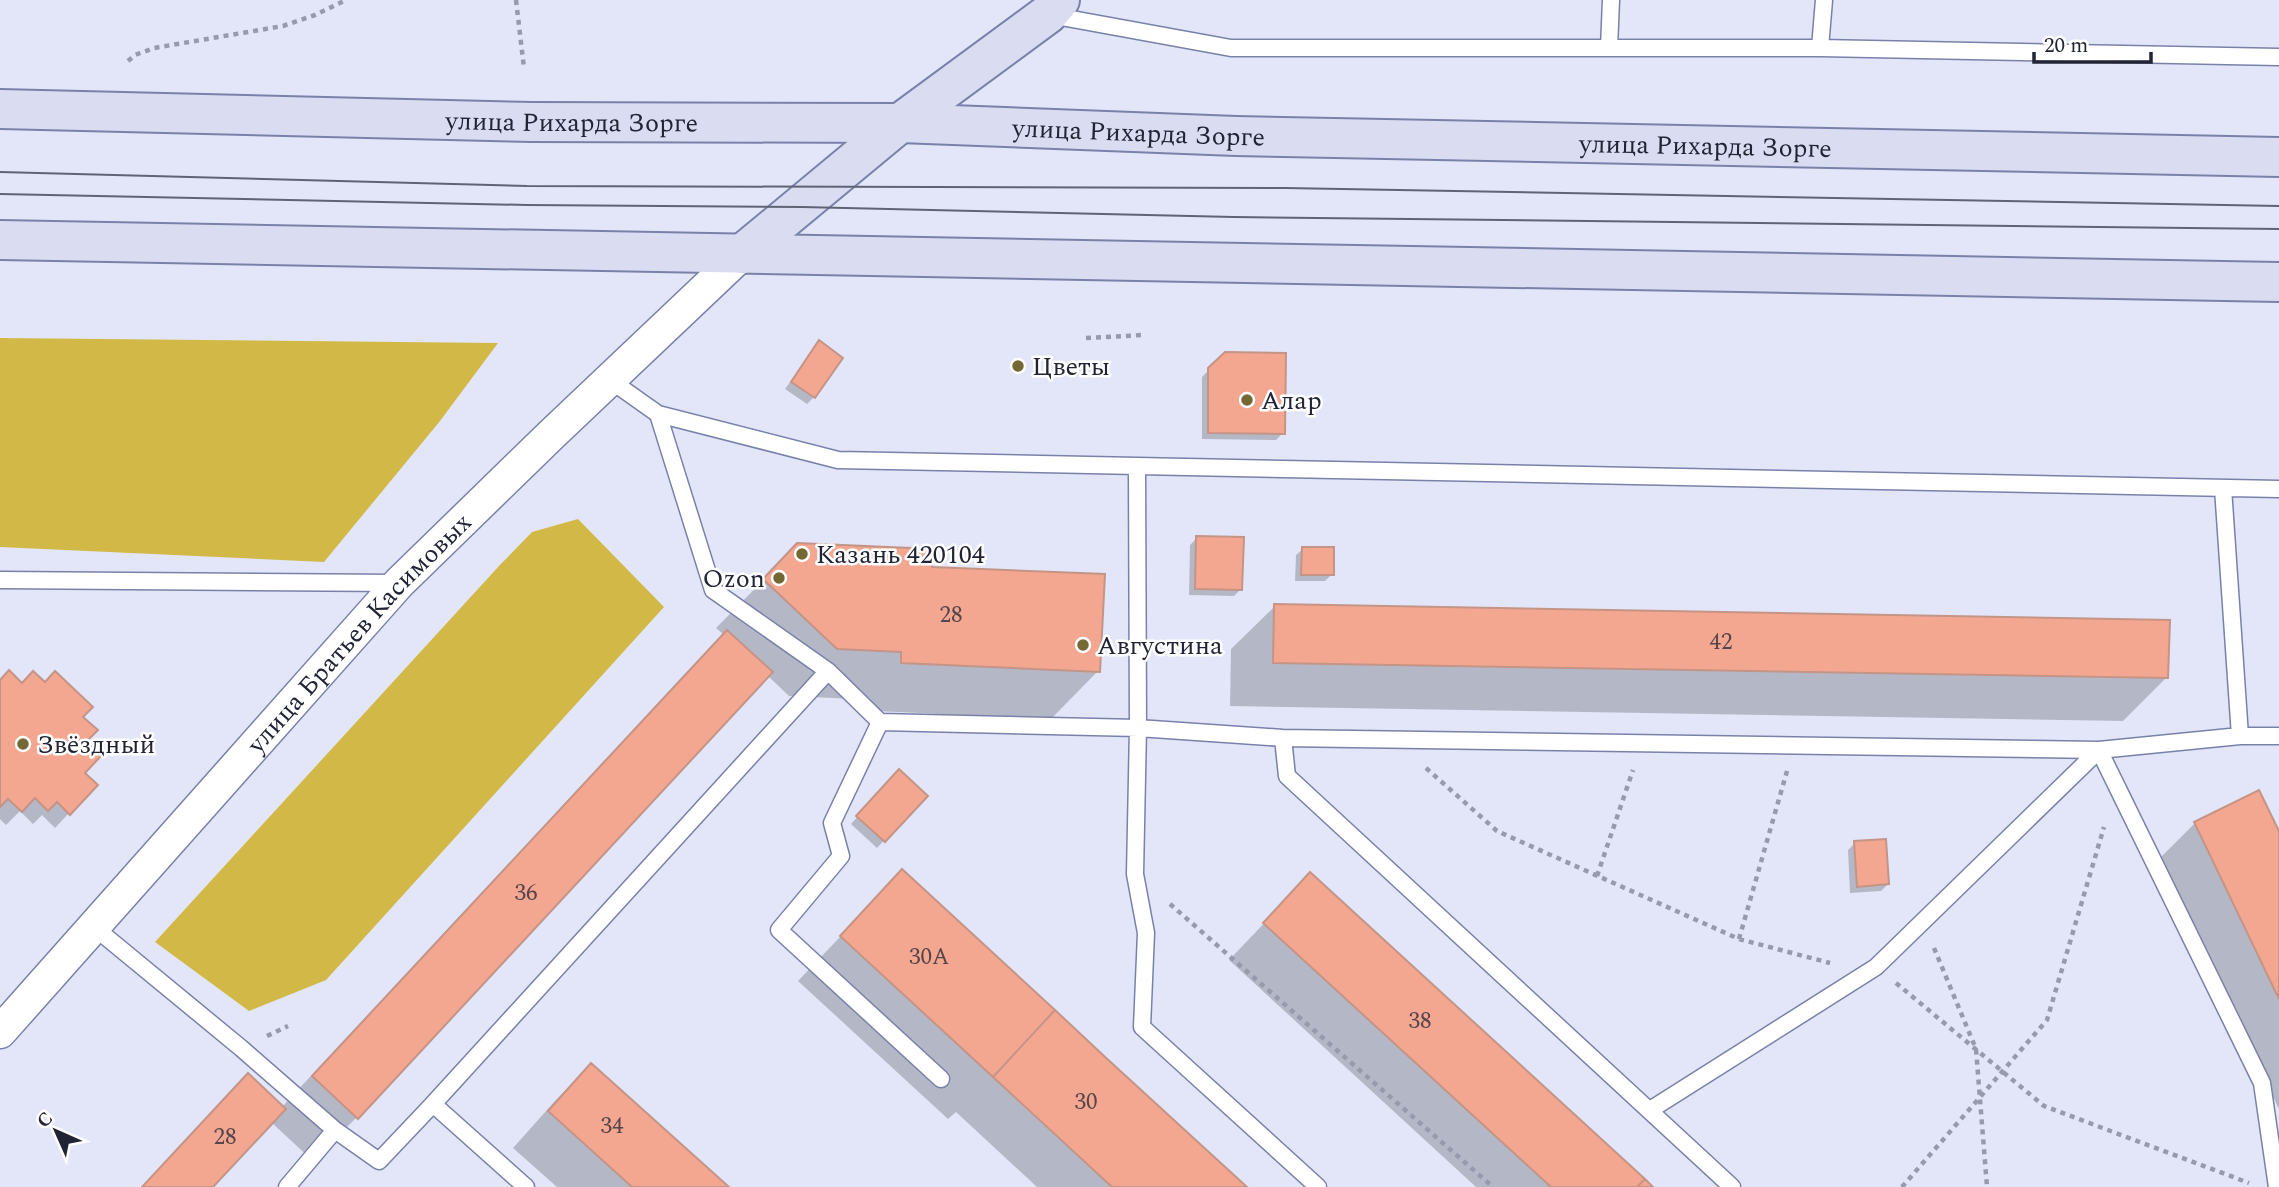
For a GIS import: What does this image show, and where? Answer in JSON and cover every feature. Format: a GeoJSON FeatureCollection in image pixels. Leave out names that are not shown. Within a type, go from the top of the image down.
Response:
{"type":"FeatureCollection","features":[{"type":"Feature","properties":{"kind":"main road"},"geometry":{"type":"LineString","coordinates":[[742,254],[900,123],[1054,7]]}},
{"type":"Feature","properties":{"kind":"main road","name":"улица Рихарда Зорге"},"geometry":{"type":"LineString","coordinates":[[0,108],[532,122],[900,123],[1248,136],[2279,157]]}},
{"type":"Feature","properties":{"kind":"main road"},"geometry":{"type":"LineString","coordinates":[[0,240],[2279,282]]}},
{"type":"Feature","properties":{"kind":"street","name":"улица Братьев Касимовых"},"geometry":{"type":"LineString","coordinates":[[0,1032],[399,583],[742,254]]}},
{"type":"Feature","properties":{"kind":"lane"},"geometry":{"type":"LineString","coordinates":[[1609,48],[1611,0]]}},
{"type":"Feature","properties":{"kind":"lane"},"geometry":{"type":"LineString","coordinates":[[1820,48],[1824,0]]}},
{"type":"Feature","properties":{"kind":"lane"},"geometry":{"type":"LineString","coordinates":[[1054,7],[1231,48],[1820,48],[2279,57]]}},
{"type":"Feature","properties":{"kind":"lane"},"geometry":{"type":"LineString","coordinates":[[610,380],[658,414],[838,460],[2279,489]]}},
{"type":"Feature","properties":{"kind":"lane"},"geometry":{"type":"LineString","coordinates":[[658,414],[713,590],[828,671],[880,722],[1138,728],[1283,738],[2099,750],[2240,736],[2279,736]]}},
{"type":"Feature","properties":{"kind":"lane"},"geometry":{"type":"LineString","coordinates":[[1137,467],[1138,728],[1135,874],[1146,933],[1142,1027],[1318,1187]]}},
{"type":"Feature","properties":{"kind":"lane"},"geometry":{"type":"LineString","coordinates":[[2222,488],[2240,736]]}},
{"type":"Feature","properties":{"kind":"lane"},"geometry":{"type":"LineString","coordinates":[[0,580],[399,583]]}},
{"type":"Feature","properties":{"kind":"lane"},"geometry":{"type":"LineString","coordinates":[[94,927],[241,1048],[335,1130],[379,1161],[828,671]]}},
{"type":"Feature","properties":{"kind":"lane"},"geometry":{"type":"LineString","coordinates":[[880,722],[832,823],[841,856],[779,930],[941,1079]]}},
{"type":"Feature","properties":{"kind":"lane"},"geometry":{"type":"LineString","coordinates":[[1283,738],[1287,776],[1732,1187]]}},
{"type":"Feature","properties":{"kind":"lane"},"geometry":{"type":"LineString","coordinates":[[2099,750],[2262,1083],[2277,1187]]}},
{"type":"Feature","properties":{"kind":"lane"},"geometry":{"type":"LineString","coordinates":[[1650,1110],[1872,970],[2099,750]]}},
{"type":"Feature","properties":{"kind":"lane"},"geometry":{"type":"LineString","coordinates":[[433,1104],[526,1187]]}},
{"type":"Feature","properties":{"kind":"lane"},"geometry":{"type":"LineString","coordinates":[[287,1187],[335,1130]]}},
{"type":"Feature","properties":{"kind":"path"},"geometry":{"type":"LineString","coordinates":[[128,61],[135,55],[154,48],[295,23],[346,0]]}},
{"type":"Feature","properties":{"kind":"path"},"geometry":{"type":"LineString","coordinates":[[516,0],[524,68]]}},
{"type":"Feature","properties":{"kind":"path"},"geometry":{"type":"LineString","coordinates":[[1086,338],[1143,335]]}},
{"type":"Feature","properties":{"kind":"path"},"geometry":{"type":"LineString","coordinates":[[1394,740],[1497,831],[1739,939],[1872,970],[1976,1049],[2044,1106],[2259,1187]]}},
{"type":"Feature","properties":{"kind":"path"},"geometry":{"type":"LineString","coordinates":[[1597,876],[1642,743]]}},
{"type":"Feature","properties":{"kind":"path"},"geometry":{"type":"LineString","coordinates":[[1739,939],[1794,746]]}},
{"type":"Feature","properties":{"kind":"path"},"geometry":{"type":"LineString","coordinates":[[1902,1187],[2047,1020],[2116,785]]}},
{"type":"Feature","properties":{"kind":"path"},"geometry":{"type":"LineString","coordinates":[[1135,874],[1493,1187]]}},
{"type":"Feature","properties":{"kind":"path"},"geometry":{"type":"LineString","coordinates":[[1923,921],[1976,1049],[1987,1187]]}},
{"type":"Feature","properties":{"kind":"shaded area"},"geometry":{"type":"Polygon","coordinates":[[[0,338],[498,343],[440,421],[324,562],[0,547],[0,338]]]}},
{"type":"Feature","properties":{"kind":"shaded area"},"geometry":{"type":"Polygon","coordinates":[[[578,519],[664,607],[326,980],[249,1011],[155,942],[532,532],[578,519]]]}},
{"type":"Feature","properties":{"kind":"building"},"geometry":{"type":"Polygon","coordinates":[[[819,340],[843,358],[815,398],[791,382],[819,340]]]}},
{"type":"Feature","properties":{"kind":"building","name":"Алар"},"geometry":{"type":"Polygon","coordinates":[[[1225,352],[1286,353],[1285,434],[1208,433],[1208,368],[1225,352]]]}},
{"type":"Feature","properties":{"kind":"building"},"geometry":{"type":"Polygon","coordinates":[[[1196,536],[1244,537],[1242,590],[1195,589],[1196,536]]]}},
{"type":"Feature","properties":{"kind":"building"},"geometry":{"type":"Polygon","coordinates":[[[797,543],[933,549],[932,567],[1105,574],[1100,672],[901,663],[901,652],[837,649],[763,579],[797,543]]]}},
{"type":"Feature","properties":{"kind":"building"},"geometry":{"type":"Polygon","coordinates":[[[1302,547],[1334,547],[1334,575],[1301,575],[1302,547]]]}},
{"type":"Feature","properties":{"kind":"building"},"geometry":{"type":"Polygon","coordinates":[[[1274,604],[2170,620],[2168,678],[1273,663],[1274,604]]]}},
{"type":"Feature","properties":{"kind":"building"},"geometry":{"type":"Polygon","coordinates":[[[727,630],[773,672],[358,1119],[312,1076],[727,630]]]}},
{"type":"Feature","properties":{"kind":"building"},"geometry":{"type":"Polygon","coordinates":[[[9,670],[22,683],[33,671],[45,682],[55,671],[93,707],[83,717],[98,730],[86,742],[101,756],[85,773],[98,785],[70,815],[57,802],[48,811],[35,798],[22,812],[8,799],[0,807],[0,680],[9,670]]]}},
{"type":"Feature","properties":{"kind":"building"},"geometry":{"type":"Polygon","coordinates":[[[899,769],[928,796],[885,842],[856,816],[899,769]]]}},
{"type":"Feature","properties":{"kind":"building"},"geometry":{"type":"Polygon","coordinates":[[[2259,790],[2279,831],[2279,999],[2194,822],[2259,790]]]}},
{"type":"Feature","properties":{"kind":"building"},"geometry":{"type":"Polygon","coordinates":[[[1886,839],[1889,884],[1857,887],[1854,841],[1886,839]]]}},
{"type":"Feature","properties":{"kind":"building"},"geometry":{"type":"Polygon","coordinates":[[[902,869],[1055,1010],[993,1077],[840,936],[902,869]]]}},
{"type":"Feature","properties":{"kind":"building"},"geometry":{"type":"Polygon","coordinates":[[[1310,872],[1645,1179],[1637,1187],[1551,1187],[1263,923],[1310,872]]]}},
{"type":"Feature","properties":{"kind":"building"},"geometry":{"type":"Polygon","coordinates":[[[1055,1010],[1247,1187],[1112,1187],[993,1077],[1055,1010]]]}},
{"type":"Feature","properties":{"kind":"building"},"geometry":{"type":"Polygon","coordinates":[[[591,1063],[729,1187],[632,1187],[548,1111],[591,1063]]]}},
{"type":"Feature","properties":{"kind":"building"},"geometry":{"type":"Polygon","coordinates":[[[248,1073],[286,1109],[213,1187],[142,1187],[248,1073]]]}},
{"type":"Feature","properties":{"kind":"building"},"geometry":{"type":"Polygon","coordinates":[[[1645,1179],[1653,1187],[1637,1187],[1645,1179]]]}},
{"type":"Feature","properties":{"kind":"tram line"},"geometry":{"type":"LineString","coordinates":[[0,172],[527,186],[1285,188],[2279,206]]}},
{"type":"Feature","properties":{"kind":"tram line"},"geometry":{"type":"LineString","coordinates":[[0,194],[1234,217],[2279,229]]}},
{"type":"Feature","properties":{"kind":"place","name":"Цветы"},"geometry":{"type":"Point","coordinates":[1018,366]}},
{"type":"Feature","properties":{"kind":"place","name":"Алар"},"geometry":{"type":"Point","coordinates":[1247,400]}},
{"type":"Feature","properties":{"kind":"place","name":"Казань 420104"},"geometry":{"type":"Point","coordinates":[802,554]}},
{"type":"Feature","properties":{"kind":"place","name":"Ozon"},"geometry":{"type":"Point","coordinates":[779,578]}},
{"type":"Feature","properties":{"kind":"place","name":"Августина"},"geometry":{"type":"Point","coordinates":[1083,645]}},
{"type":"Feature","properties":{"kind":"place","name":"Звёздный"},"geometry":{"type":"Point","coordinates":[23,744]}}]}
